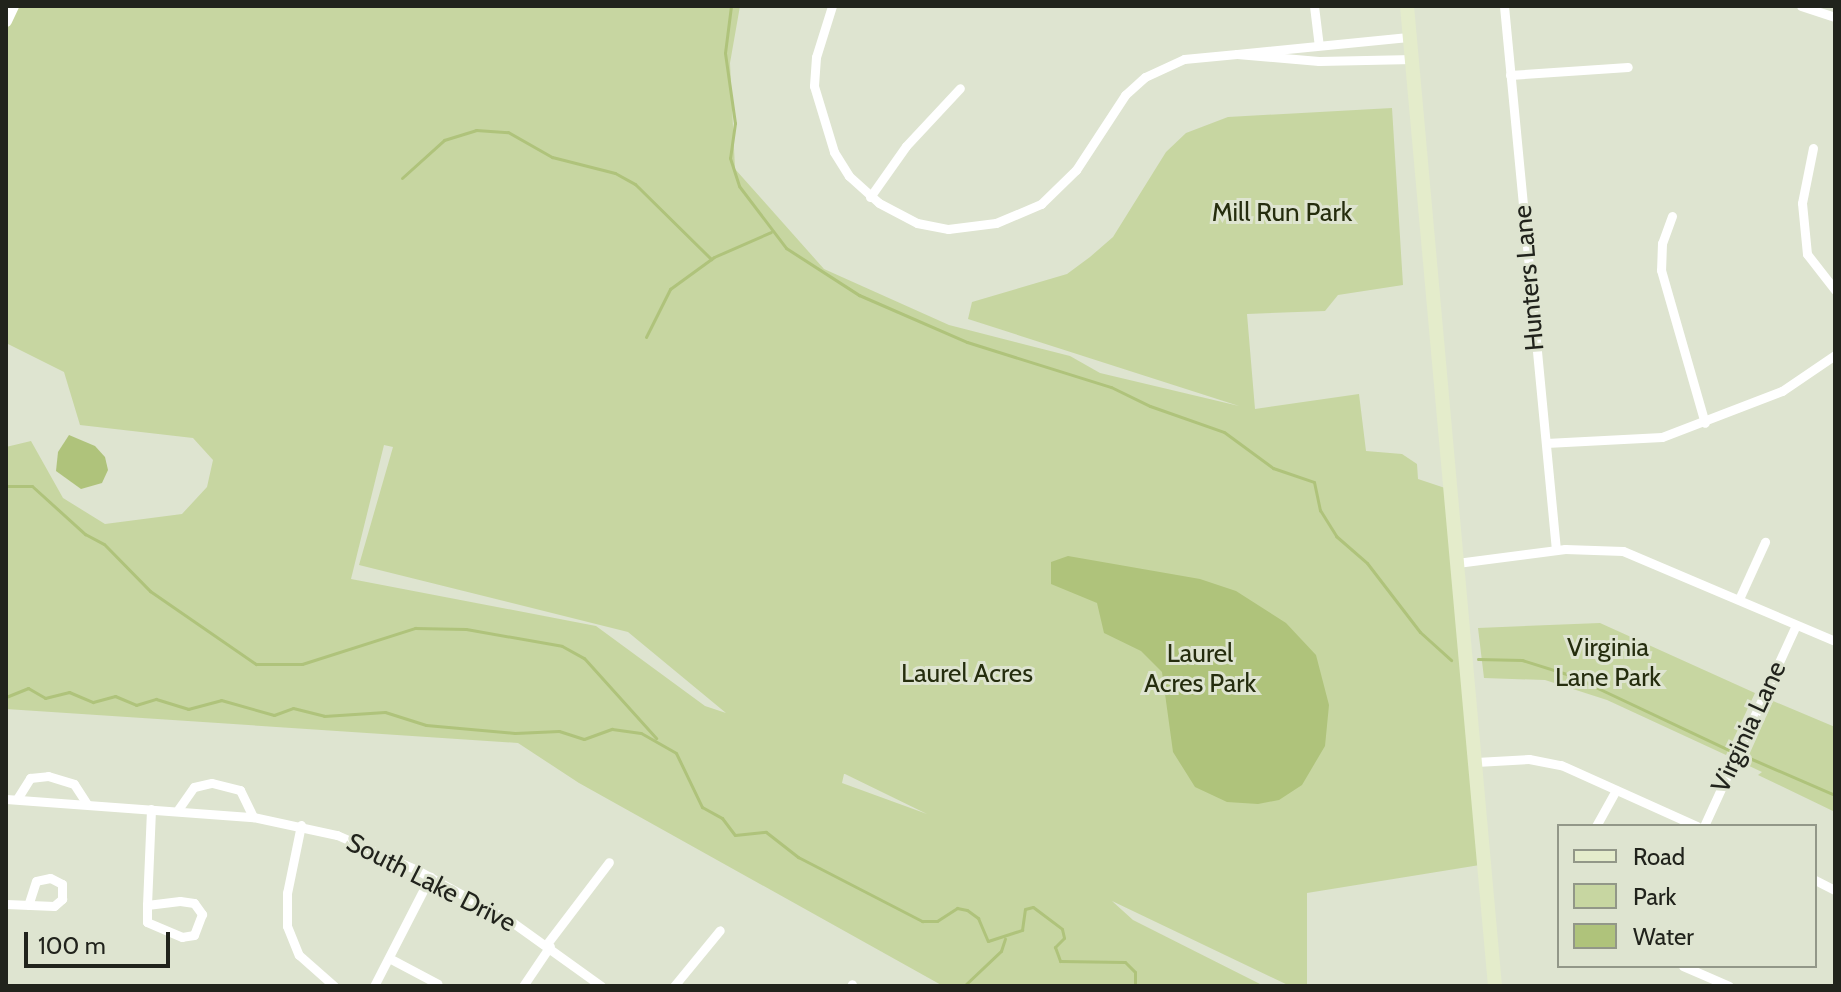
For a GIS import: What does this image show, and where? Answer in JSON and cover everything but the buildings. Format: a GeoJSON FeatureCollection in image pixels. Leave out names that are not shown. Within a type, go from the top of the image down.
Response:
{"type":"FeatureCollection","features":[{"type":"Feature","properties":{"kind":"main road"},"geometry":{"type":"LineString","coordinates":[[1407,6],[1495,986]]}},
{"type":"Feature","properties":{"kind":"street"},"geometry":{"type":"LineString","coordinates":[[6,21],[13,6]]}},
{"type":"Feature","properties":{"kind":"street"},"geometry":{"type":"LineString","coordinates":[[832,6],[816,57],[816,99],[841,165],[870,197],[917,223],[948,229],[1012,218],[1066,182],[1116,106],[1145,77],[1198,55],[1408,37]]}},
{"type":"Feature","properties":{"kind":"street"},"geometry":{"type":"LineString","coordinates":[[1314,6],[1319,45]]}},
{"type":"Feature","properties":{"kind":"street","name":"Hunters Lane"},"geometry":{"type":"LineString","coordinates":[[1504,6],[1556,550]]}},
{"type":"Feature","properties":{"kind":"street"},"geometry":{"type":"LineString","coordinates":[[1801,6],[1835,17]]}},
{"type":"Feature","properties":{"kind":"street"},"geometry":{"type":"LineString","coordinates":[[1237,54],[1319,61],[1413,59]]}},
{"type":"Feature","properties":{"kind":"street"},"geometry":{"type":"LineString","coordinates":[[1510,75],[1628,67]]}},
{"type":"Feature","properties":{"kind":"street"},"geometry":{"type":"LineString","coordinates":[[870,197],[906,146],[960,88]]}},
{"type":"Feature","properties":{"kind":"street"},"geometry":{"type":"LineString","coordinates":[[1813,148],[1802,203],[1807,254],[1835,290]]}},
{"type":"Feature","properties":{"kind":"street"},"geometry":{"type":"LineString","coordinates":[[1672,216],[1662,243],[1661,270],[1705,423]]}},
{"type":"Feature","properties":{"kind":"street"},"geometry":{"type":"LineString","coordinates":[[1546,443],[1662,437],[1782,391],[1835,355]]}},
{"type":"Feature","properties":{"kind":"street"},"geometry":{"type":"LineString","coordinates":[[1739,599],[1765,542]]}},
{"type":"Feature","properties":{"kind":"street"},"geometry":{"type":"LineString","coordinates":[[1457,563],[1556,550],[1623,551],[1739,599],[1795,627],[1835,641]]}},
{"type":"Feature","properties":{"kind":"street","name":"Virginia Lane"},"geometry":{"type":"LineString","coordinates":[[1705,824],[1795,627]]}},
{"type":"Feature","properties":{"kind":"street"},"geometry":{"type":"LineString","coordinates":[[1476,762],[1540,760],[1692,824]]}},
{"type":"Feature","properties":{"kind":"street"},"geometry":{"type":"LineString","coordinates":[[11,799],[30,778],[48,776],[74,784],[87,804]]}},
{"type":"Feature","properties":{"kind":"street"},"geometry":{"type":"LineString","coordinates":[[177,811],[194,787],[212,783],[240,790],[253,817]]}},
{"type":"Feature","properties":{"kind":"street"},"geometry":{"type":"LineString","coordinates":[[1597,824],[1616,790]]}},
{"type":"Feature","properties":{"kind":"street","name":"South Lake Drive"},"geometry":{"type":"LineString","coordinates":[[11,799],[253,817],[301,825],[357,843],[430,877],[548,945],[601,986]]}},
{"type":"Feature","properties":{"kind":"street"},"geometry":{"type":"LineString","coordinates":[[147,905],[194,903],[202,914],[202,927],[182,937],[153,929],[147,922],[147,905],[151,809]]}},
{"type":"Feature","properties":{"kind":"street"},"geometry":{"type":"LineString","coordinates":[[301,825],[287,893],[287,926],[299,955],[334,986]]}},
{"type":"Feature","properties":{"kind":"street"},"geometry":{"type":"LineString","coordinates":[[523,986],[548,945],[609,862]]}},
{"type":"Feature","properties":{"kind":"street"},"geometry":{"type":"LineString","coordinates":[[374,986],[430,877]]}},
{"type":"Feature","properties":{"kind":"street"},"geometry":{"type":"LineString","coordinates":[[1817,881],[1835,890]]}},
{"type":"Feature","properties":{"kind":"street"},"geometry":{"type":"LineString","coordinates":[[6,904],[28,905]]}},
{"type":"Feature","properties":{"kind":"street"},"geometry":{"type":"LineString","coordinates":[[674,986],[720,930]]}},
{"type":"Feature","properties":{"kind":"street"},"geometry":{"type":"LineString","coordinates":[[389,958],[438,984]]}},
{"type":"Feature","properties":{"kind":"street"},"geometry":{"type":"LineString","coordinates":[[1688,968],[1729,986]]}},
{"type":"Feature","properties":{"kind":"green space","name":"Laurel Acres Park"},"geometry":{"type":"Polygon","coordinates":[[[13,6],[740,6],[730,63],[735,169],[824,269],[949,325],[1070,356],[1100,373],[1239,406],[968,319],[972,302],[1067,274],[1090,257],[1113,237],[1166,152],[1186,133],[1228,117],[1392,108],[1403,285],[1338,295],[1325,311],[1247,314],[1255,409],[1359,394],[1366,451],[1402,454],[1417,464],[1418,479],[1451,490],[1486,864],[1307,893],[1307,986],[1290,986],[1112,901],[1133,920],[1264,986],[943,986],[579,783],[518,743],[6,709],[6,447],[31,441],[63,498],[105,524],[182,514],[207,487],[213,460],[193,438],[80,425],[64,372],[6,343],[6,21],[13,6]],[[384,445],[351,579],[596,626],[705,706],[726,713],[628,632],[359,565],[393,447],[384,445]],[[845,774],[842,783],[927,814],[845,774]]]}},
{"type":"Feature","properties":{"kind":"green space","name":"Virginia Lane Park"},"geometry":{"type":"Polygon","coordinates":[[[1600,623],[1755,693],[1726,755],[1607,700],[1545,680],[1484,678],[1478,628],[1600,623]]]}},
{"type":"Feature","properties":{"kind":"green space"},"geometry":{"type":"Polygon","coordinates":[[[1773,701],[1835,727],[1835,812],[1758,775],[1762,772],[1745,764],[1773,701]]]}},
{"type":"Feature","properties":{"kind":"water"},"geometry":{"type":"Polygon","coordinates":[[[69,435],[95,446],[105,457],[108,470],[102,483],[81,489],[56,471],[58,452],[69,435]]]}},
{"type":"Feature","properties":{"kind":"water"},"geometry":{"type":"Polygon","coordinates":[[[1068,556],[1200,579],[1236,591],[1286,623],[1316,655],[1329,705],[1325,746],[1302,785],[1279,800],[1258,804],[1227,802],[1195,787],[1173,752],[1162,672],[1141,651],[1104,633],[1097,603],[1051,584],[1051,562],[1068,556]]]}},
{"type":"Feature","properties":{"kind":"waterway"},"geometry":{"type":"LineString","coordinates":[[731,6],[725,53],[735,123],[730,158],[739,186],[786,248],[859,295],[967,342],[1111,387],[1150,406],[1224,432],[1273,468],[1314,482],[1320,510],[1336,536],[1367,563],[1420,632],[1451,660]]}},
{"type":"Feature","properties":{"kind":"waterway"},"geometry":{"type":"LineString","coordinates":[[402,178],[444,140],[476,130],[508,132],[552,157],[615,173],[635,184],[711,259]]}},
{"type":"Feature","properties":{"kind":"waterway"},"geometry":{"type":"LineString","coordinates":[[646,337],[670,289],[714,257],[771,232]]}},
{"type":"Feature","properties":{"kind":"waterway"},"geometry":{"type":"LineString","coordinates":[[6,486],[32,486],[85,534],[104,544],[150,591],[256,664],[302,664],[415,628],[466,629],[562,646],[584,658],[656,738]]}},
{"type":"Feature","properties":{"kind":"waterway"},"geometry":{"type":"LineString","coordinates":[[1478,659],[1522,660],[1570,675],[1729,750]]}},
{"type":"Feature","properties":{"kind":"waterway"},"geometry":{"type":"LineString","coordinates":[[6,697],[28,688],[45,698],[69,692],[93,702],[115,696],[136,705],[156,699],[188,709],[221,700],[274,715],[293,708],[324,716],[385,712],[426,725],[515,733],[559,731],[584,739],[612,729],[641,733],[676,753],[702,807],[722,818],[735,835],[766,832],[798,857],[922,921],[937,921],[957,908],[967,910],[978,918],[988,941],[1022,930],[1025,909],[1033,907],[1062,929],[1064,938],[1055,947],[1060,961],[1125,962],[1135,972],[1135,986]]}},
{"type":"Feature","properties":{"kind":"waterway"},"geometry":{"type":"LineString","coordinates":[[1747,757],[1835,795]]}},
{"type":"Feature","properties":{"kind":"waterway"},"geometry":{"type":"LineString","coordinates":[[964,986],[1001,951],[1005,939]]}},
{"type":"Feature","properties":{"kind":"park label","name":"Mill Run Park"},"geometry":{"type":"Point","coordinates":[1282,213]}},
{"type":"Feature","properties":{"kind":"park label","name":"Laurel Acres"},"geometry":{"type":"Point","coordinates":[967,674]}}]}
